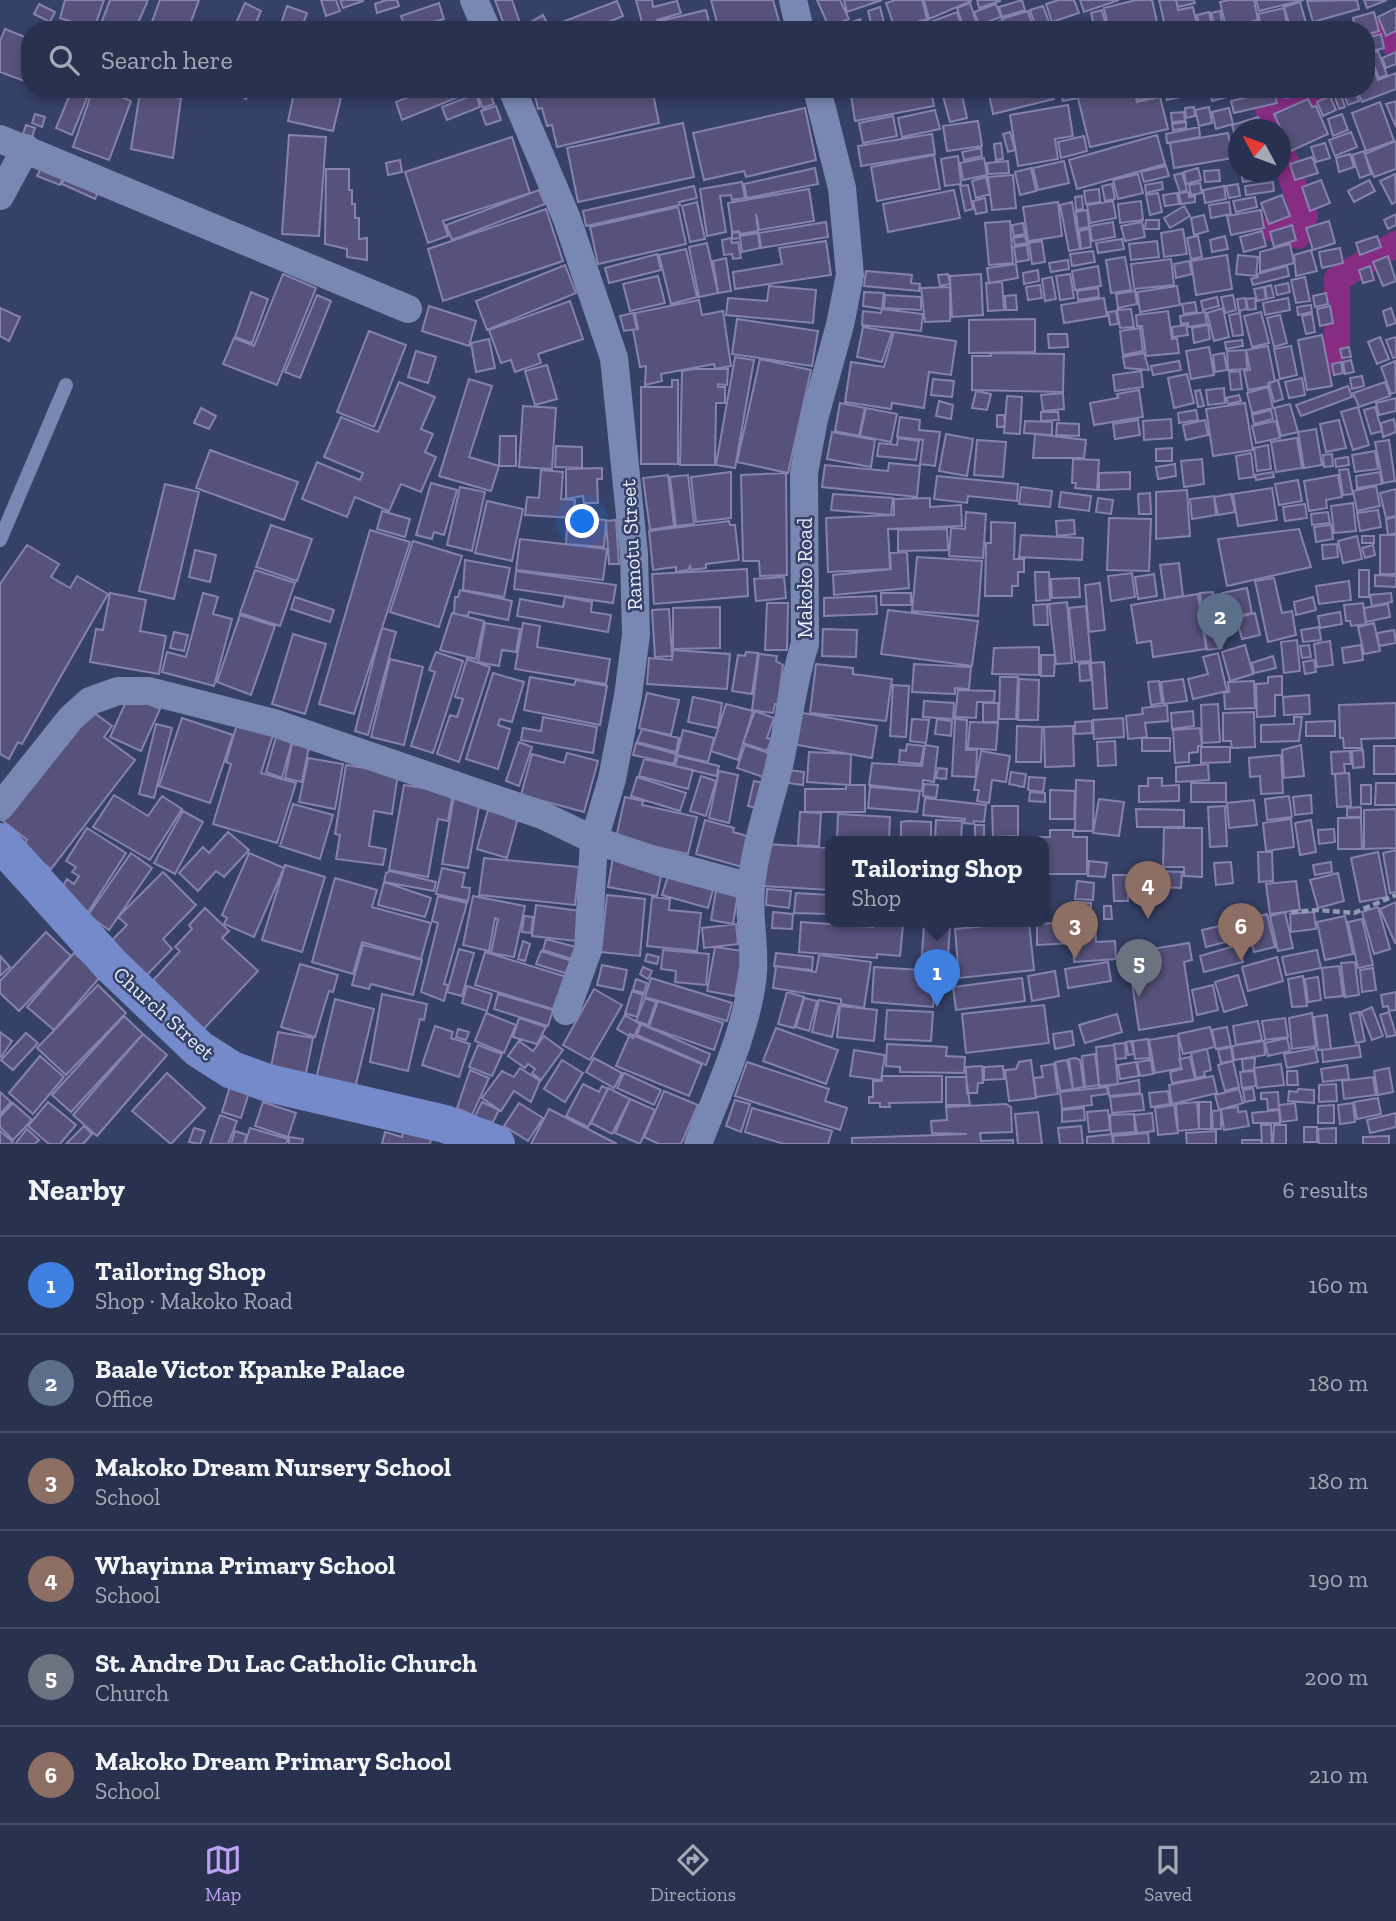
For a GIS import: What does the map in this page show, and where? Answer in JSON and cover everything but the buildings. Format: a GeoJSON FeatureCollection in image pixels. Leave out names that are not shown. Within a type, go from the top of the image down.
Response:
{"type":"FeatureCollection","features":[{"type":"Feature","properties":{"kind":"street"},"geometry":{"type":"LineString","coordinates":[[474,0],[483,21]]}},
{"type":"Feature","properties":{"kind":"street"},"geometry":{"type":"LineString","coordinates":[[793,0],[798,21]]}},
{"type":"Feature","properties":{"kind":"street","name":"Ramotu Street"},"geometry":{"type":"LineString","coordinates":[[516,98],[567,219],[614,358],[634,554],[636,635],[628,696],[612,779],[594,840],[588,950],[566,1011]]}},
{"type":"Feature","properties":{"kind":"street","name":"Makoko Road"},"geometry":{"type":"LineString","coordinates":[[698,1144],[737,1038],[753,972],[749,913],[751,887],[761,826],[777,772],[797,669],[805,644],[804,473],[814,419],[840,325],[850,275],[841,177],[819,98]]}},
{"type":"Feature","properties":{"kind":"street"},"geometry":{"type":"LineString","coordinates":[[0,196],[13,144],[408,309]]}},
{"type":"Feature","properties":{"kind":"street"},"geometry":{"type":"LineString","coordinates":[[0,807],[71,718],[90,701],[118,691],[149,691],[274,723],[542,815],[594,840],[663,863],[751,887]]}},
{"type":"Feature","properties":{"kind":"street","name":"Church Street"},"geometry":{"type":"LineString","coordinates":[[0,842],[111,965],[199,1049],[232,1070],[268,1083],[445,1124],[496,1144]]}},
{"type":"Feature","properties":{"kind":"lane"},"geometry":{"type":"LineString","coordinates":[[0,540],[66,385]]}},
{"type":"Feature","properties":{"kind":"path"},"geometry":{"type":"LineString","coordinates":[[1291,912],[1318,910],[1354,913],[1396,895]]}},
{"type":"Feature","properties":{"kind":"waterway"},"geometry":{"type":"LineString","coordinates":[[1375,34],[1381,33],[1392,42],[1396,39]]}},
{"type":"Feature","properties":{"kind":"waterway"},"geometry":{"type":"LineString","coordinates":[[1271,119],[1268,110],[1298,98]]}},
{"type":"Feature","properties":{"kind":"waterway"},"geometry":{"type":"LineString","coordinates":[[1291,177],[1305,216],[1298,236]]}},
{"type":"Feature","properties":{"kind":"waterway"},"geometry":{"type":"LineString","coordinates":[[1273,229],[1305,216]]}},
{"type":"Feature","properties":{"kind":"waterway"},"geometry":{"type":"LineString","coordinates":[[1330,361],[1337,349],[1337,279],[1396,244]]}},
{"type":"Feature","properties":{"kind":"place","name":"Baale Victor Kpanke Palace"},"geometry":{"type":"Point","coordinates":[1220,651]}},
{"type":"Feature","properties":{"kind":"place","name":"Whayinna Primary School"},"geometry":{"type":"Point","coordinates":[1148,919]}},
{"type":"Feature","properties":{"kind":"place","name":"Makoko Dream Nursery School"},"geometry":{"type":"Point","coordinates":[1075,959]}},
{"type":"Feature","properties":{"kind":"place","name":"Makoko Dream Primary School"},"geometry":{"type":"Point","coordinates":[1241,961]}},
{"type":"Feature","properties":{"kind":"place","name":"St. Andre Du Lac Catholic Church"},"geometry":{"type":"Point","coordinates":[1139,997]}},
{"type":"Feature","properties":{"kind":"place","name":"Tailoring Shop"},"geometry":{"type":"Point","coordinates":[937,1007]}}]}
